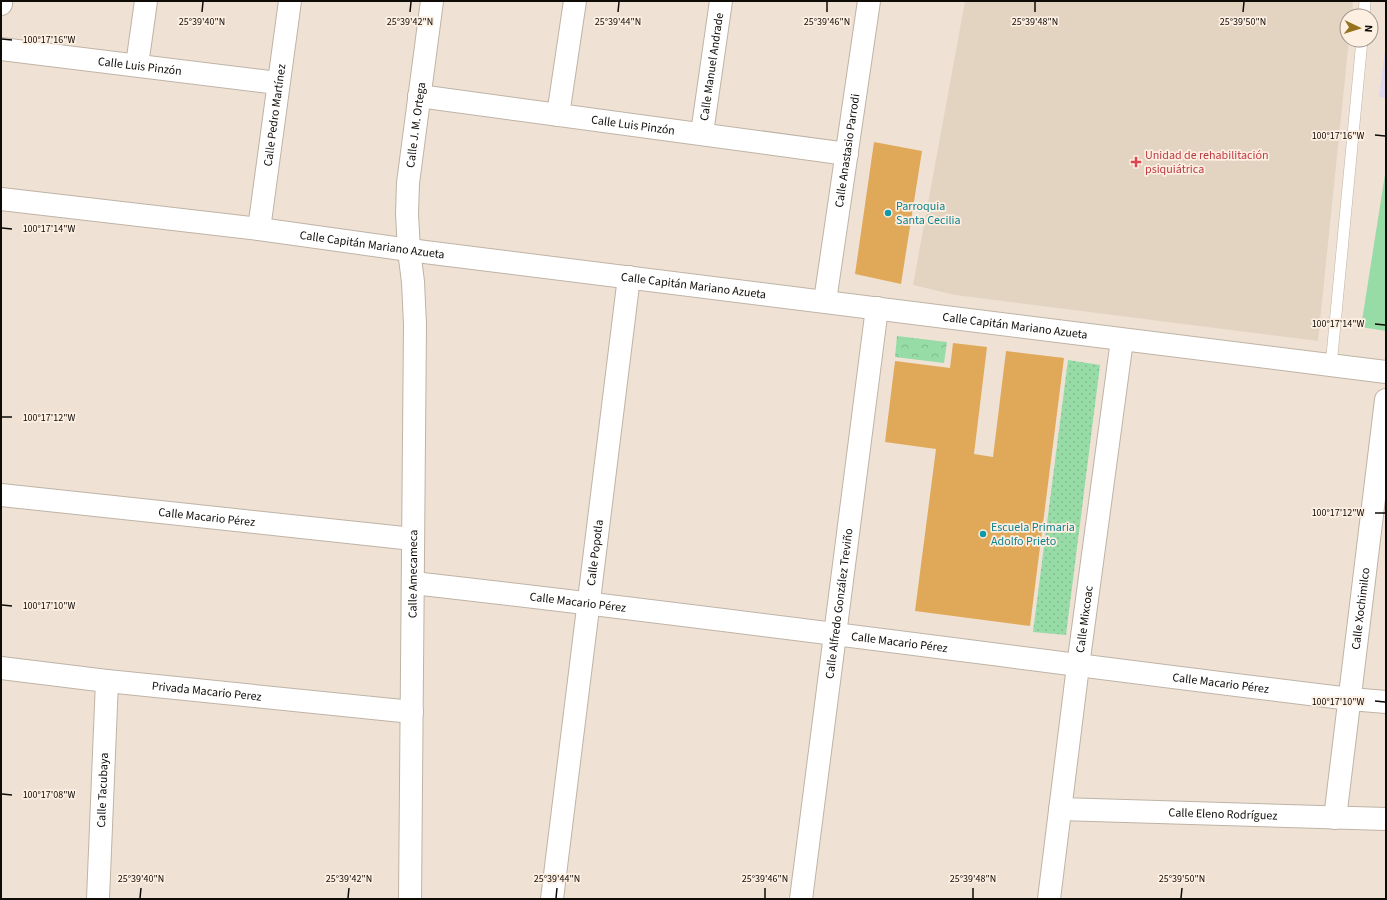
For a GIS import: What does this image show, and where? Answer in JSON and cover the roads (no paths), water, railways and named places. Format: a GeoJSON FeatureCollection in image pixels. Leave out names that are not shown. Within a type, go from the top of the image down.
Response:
{"type":"FeatureCollection","features":[{"type":"Feature","properties":{"kind":"street"},"geometry":{"type":"LineString","coordinates":[[137,65],[146,1]]}},
{"type":"Feature","properties":{"kind":"street","name":"Calle Pedro Martínez"},"geometry":{"type":"LineString","coordinates":[[259,229],[290,1]]}},
{"type":"Feature","properties":{"kind":"street","name":"Calle J. M. Ortega"},"geometry":{"type":"LineString","coordinates":[[409,250],[407,214],[408,183],[432,1]]}},
{"type":"Feature","properties":{"kind":"street"},"geometry":{"type":"LineString","coordinates":[[558,115],[576,1]]}},
{"type":"Feature","properties":{"kind":"street","name":"Calle Manuel Andrade"},"geometry":{"type":"LineString","coordinates":[[702,133],[721,1]]}},
{"type":"Feature","properties":{"kind":"street","name":"Calle Anastasio Parrodi"},"geometry":{"type":"LineString","coordinates":[[825,301],[869,1]]}},
{"type":"Feature","properties":{"kind":"street","name":"Calle Luis Pinzón"},"geometry":{"type":"LineString","coordinates":[[1,49],[278,83]]}},
{"type":"Feature","properties":{"kind":"street","name":"Calle Luis Pinzón"},"geometry":{"type":"LineString","coordinates":[[419,96],[702,133],[847,154]]}},
{"type":"Feature","properties":{"kind":"street","name":"Calle Capitán Mariano Azueta"},"geometry":{"type":"LineString","coordinates":[[1,198],[259,229],[409,250],[1386,372]]}},
{"type":"Feature","properties":{"kind":"street","name":"Calle Amecameca"},"geometry":{"type":"LineString","coordinates":[[409,250],[413,282],[415,324],[410,899]]}},
{"type":"Feature","properties":{"kind":"street","name":"Calle Popotla"},"geometry":{"type":"LineString","coordinates":[[552,899],[629,277]]}},
{"type":"Feature","properties":{"kind":"street","name":"Calle Alfredo González Treviño"},"geometry":{"type":"LineString","coordinates":[[800,899],[877,308]]}},
{"type":"Feature","properties":{"kind":"street","name":"Calle Mixcoac"},"geometry":{"type":"LineString","coordinates":[[1049,899],[1078,666],[1122,340]]}},
{"type":"Feature","properties":{"kind":"street","name":"Calle Xochimilco"},"geometry":{"type":"LineString","coordinates":[[1335,818],[1386,400]]}},
{"type":"Feature","properties":{"kind":"street","name":"Calle Macario Pérez"},"geometry":{"type":"LineString","coordinates":[[1,495],[413,539]]}},
{"type":"Feature","properties":{"kind":"street","name":"Calle Macario Pérez"},"geometry":{"type":"LineString","coordinates":[[413,583],[835,633],[1078,666],[1386,702]]}},
{"type":"Feature","properties":{"kind":"street","name":"Privada Macario Perez"},"geometry":{"type":"LineString","coordinates":[[1,668],[107,681],[412,712]]}},
{"type":"Feature","properties":{"kind":"street","name":"Calle Tacubaya"},"geometry":{"type":"LineString","coordinates":[[98,899],[107,681]]}},
{"type":"Feature","properties":{"kind":"street","name":"Calle Eleno Rodríguez"},"geometry":{"type":"LineString","coordinates":[[1060,809],[1386,819]]}},
{"type":"Feature","properties":{"kind":"lane"},"geometry":{"type":"LineString","coordinates":[[1331,366],[1361,48]]}},
{"type":"Feature","properties":{"kind":"place","name":"Unidad de rehabilitación psiquiátrica"},"geometry":{"type":"Point","coordinates":[1136,162]}},
{"type":"Feature","properties":{"kind":"place","name":"Parroquia Santa Cecilia"},"geometry":{"type":"Point","coordinates":[888,213]}},
{"type":"Feature","properties":{"kind":"place","name":"Escuela Primaria Adolfo Prieto"},"geometry":{"type":"Point","coordinates":[983,534]}}]}
